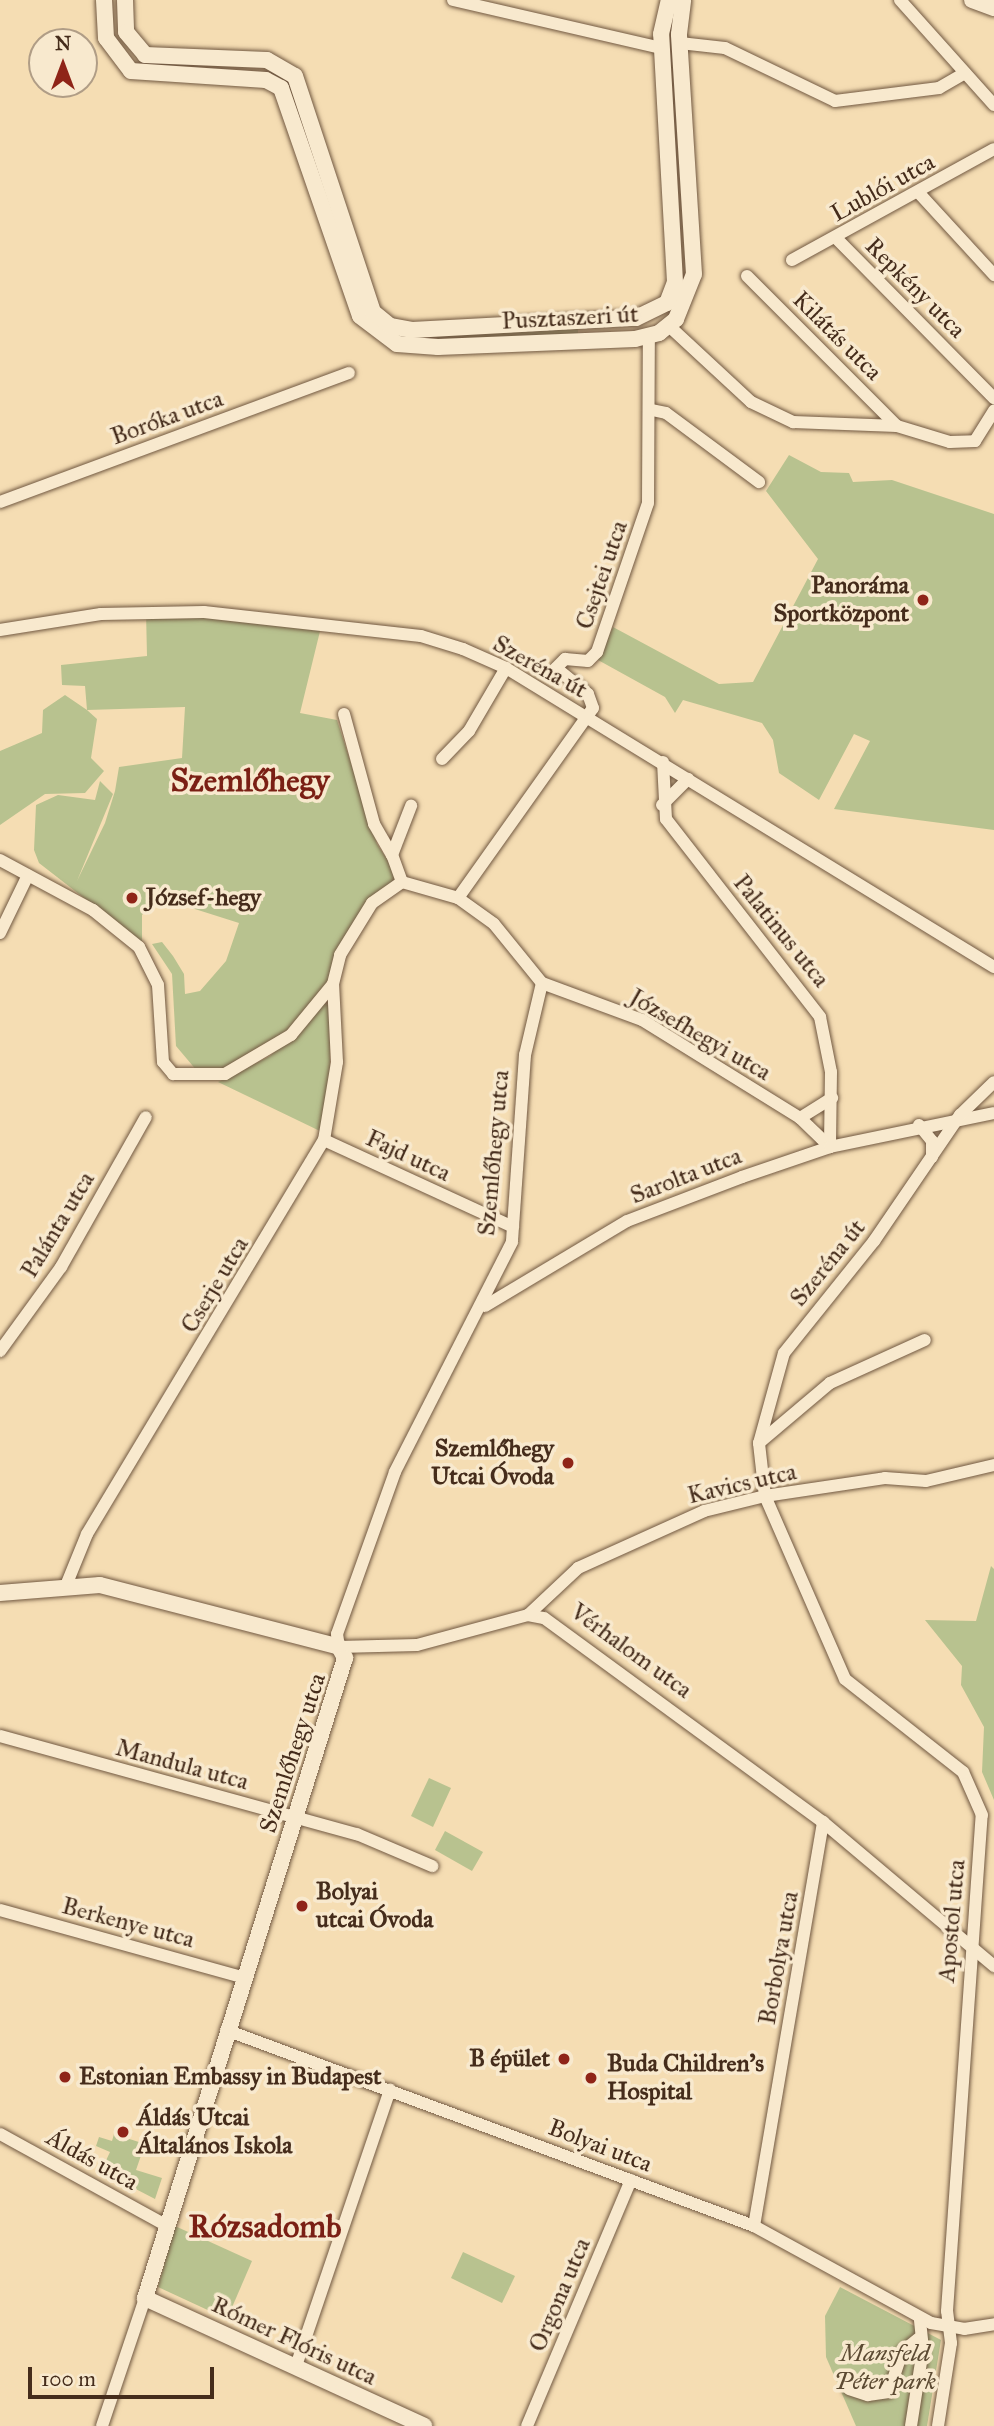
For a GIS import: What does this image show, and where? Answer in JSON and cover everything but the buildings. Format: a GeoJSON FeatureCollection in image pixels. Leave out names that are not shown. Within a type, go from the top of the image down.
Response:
{"type":"FeatureCollection","features":[{"type":"Feature","properties":{"kind":"street"},"geometry":{"type":"LineString","coordinates":[[104,0],[106,38],[121,61],[152,77],[266,80],[281,88],[353,300],[367,326],[387,333]]}},
{"type":"Feature","properties":{"kind":"street"},"geometry":{"type":"LineString","coordinates":[[125,0],[126,32],[136,49],[153,58],[267,60],[295,76],[366,295],[387,333]]}},
{"type":"Feature","properties":{"kind":"street"},"geometry":{"type":"LineString","coordinates":[[453,0],[661,48]]}},
{"type":"Feature","properties":{"kind":"street","name":"Pusztaszeri út"},"geometry":{"type":"LineString","coordinates":[[387,333],[647,316],[673,293],[671,205],[661,48],[669,0]]}},
{"type":"Feature","properties":{"kind":"street","name":"Pusztaszeri út"},"geometry":{"type":"LineString","coordinates":[[387,333],[438,347],[649,337],[669,326],[693,284],[680,43],[683,0]]}},
{"type":"Feature","properties":{"kind":"street"},"geometry":{"type":"LineString","coordinates":[[901,0],[994,103]]}},
{"type":"Feature","properties":{"kind":"street"},"geometry":{"type":"LineString","coordinates":[[972,0],[994,8]]}},
{"type":"Feature","properties":{"kind":"street"},"geometry":{"type":"LineString","coordinates":[[680,43],[724,48],[835,101],[939,88],[965,73]]}},
{"type":"Feature","properties":{"kind":"street"},"geometry":{"type":"LineString","coordinates":[[121,61],[136,49]]}},
{"type":"Feature","properties":{"kind":"street"},"geometry":{"type":"LineString","coordinates":[[281,88],[295,76]]}},
{"type":"Feature","properties":{"kind":"street","name":"Lublói utca"},"geometry":{"type":"LineString","coordinates":[[792,260],[994,149]]}},
{"type":"Feature","properties":{"kind":"street"},"geometry":{"type":"LineString","coordinates":[[918,192],[994,275]]}},
{"type":"Feature","properties":{"kind":"street"},"geometry":{"type":"LineString","coordinates":[[671,205],[690,204]]}},
{"type":"Feature","properties":{"kind":"street","name":"Repkény utca"},"geometry":{"type":"LineString","coordinates":[[836,238],[994,398]]}},
{"type":"Feature","properties":{"kind":"street","name":"Kilátás utca"},"geometry":{"type":"LineString","coordinates":[[747,276],[897,426]]}},
{"type":"Feature","properties":{"kind":"street"},"geometry":{"type":"LineString","coordinates":[[649,337],[647,316],[669,326],[751,402],[793,422],[897,426],[950,442],[975,441],[994,411]]}},
{"type":"Feature","properties":{"kind":"street","name":"Csejtei utca"},"geometry":{"type":"LineString","coordinates":[[589,719],[593,699],[557,674],[558,662],[587,661],[597,652],[648,503],[652,410],[649,337]]}},
{"type":"Feature","properties":{"kind":"street","name":"Boróka utca"},"geometry":{"type":"LineString","coordinates":[[0,502],[349,373]]}},
{"type":"Feature","properties":{"kind":"street"},"geometry":{"type":"LineString","coordinates":[[652,410],[666,412],[760,482]]}},
{"type":"Feature","properties":{"kind":"street","name":"Szeréna út"},"geometry":{"type":"LineString","coordinates":[[0,630],[101,614],[204,612],[421,636],[506,668],[994,967]]}},
{"type":"Feature","properties":{"kind":"street"},"geometry":{"type":"LineString","coordinates":[[442,760],[469,731],[506,668]]}},
{"type":"Feature","properties":{"kind":"street"},"geometry":{"type":"LineString","coordinates":[[344,714],[374,824],[392,855],[402,882]]}},
{"type":"Feature","properties":{"kind":"street"},"geometry":{"type":"LineString","coordinates":[[458,898],[589,719]]}},
{"type":"Feature","properties":{"kind":"street"},"geometry":{"type":"LineString","coordinates":[[662,805],[663,762]]}},
{"type":"Feature","properties":{"kind":"street"},"geometry":{"type":"LineString","coordinates":[[662,805],[688,779]]}},
{"type":"Feature","properties":{"kind":"street","name":"Palatinus utca"},"geometry":{"type":"LineString","coordinates":[[662,805],[666,819],[808,996],[827,1041],[832,1098],[830,1147]]}},
{"type":"Feature","properties":{"kind":"street"},"geometry":{"type":"LineString","coordinates":[[392,855],[411,806]]}},
{"type":"Feature","properties":{"kind":"street"},"geometry":{"type":"LineString","coordinates":[[0,860],[93,910],[139,947],[158,985],[163,1062],[173,1074],[203,1078],[249,1063],[291,1035],[333,984],[354,928],[372,903],[402,882]]}},
{"type":"Feature","properties":{"kind":"street"},"geometry":{"type":"LineString","coordinates":[[0,933],[28,875]]}},
{"type":"Feature","properties":{"kind":"street"},"geometry":{"type":"LineString","coordinates":[[402,882],[458,898],[494,924],[542,983]]}},
{"type":"Feature","properties":{"kind":"street","name":"Józsefhegyi utca"},"geometry":{"type":"LineString","coordinates":[[542,983],[642,1020],[800,1118],[830,1147]]}},
{"type":"Feature","properties":{"kind":"street","name":"Szemlőhegy utca"},"geometry":{"type":"LineString","coordinates":[[102,2426],[145,2298],[164,2224],[226,2029],[245,1979],[343,1677],[346,1663],[337,1634],[395,1472],[485,1306],[513,1227],[525,1055],[542,983]]}},
{"type":"Feature","properties":{"kind":"street","name":"Cserje utca"},"geometry":{"type":"LineString","coordinates":[[65,1588],[87,1534],[324,1140],[337,1062],[333,984]]}},
{"type":"Feature","properties":{"kind":"street","name":"Szeréna út"},"geometry":{"type":"LineString","coordinates":[[765,1496],[759,1443],[783,1353],[868,1250],[960,1115],[994,1082]]}},
{"type":"Feature","properties":{"kind":"street"},"geometry":{"type":"LineString","coordinates":[[800,1118],[832,1098]]}},
{"type":"Feature","properties":{"kind":"street","name":"Sarolta utca"},"geometry":{"type":"LineString","coordinates":[[485,1306],[627,1221],[830,1147],[960,1115],[994,1113]]}},
{"type":"Feature","properties":{"kind":"street","name":"Palánta utca"},"geometry":{"type":"LineString","coordinates":[[0,1351],[61,1267],[146,1117]]}},
{"type":"Feature","properties":{"kind":"street"},"geometry":{"type":"LineString","coordinates":[[919,1125],[932,1140],[932,1157]]}},
{"type":"Feature","properties":{"kind":"street","name":"Fajd utca"},"geometry":{"type":"LineString","coordinates":[[324,1140],[513,1227]]}},
{"type":"Feature","properties":{"kind":"street"},"geometry":{"type":"LineString","coordinates":[[759,1443],[830,1382],[925,1340]]}},
{"type":"Feature","properties":{"kind":"street","name":"Kavics utca"},"geometry":{"type":"LineString","coordinates":[[528,1615],[545,1592],[578,1568],[704,1511],[765,1496],[885,1478],[926,1481],[994,1465]]}},
{"type":"Feature","properties":{"kind":"street","name":"Apostol utca"},"geometry":{"type":"LineString","coordinates":[[765,1496],[845,1679],[946,1755],[973,1792],[982,1815],[970,1941],[948,2326],[951,2343],[937,2426]]}},
{"type":"Feature","properties":{"kind":"street"},"geometry":{"type":"LineString","coordinates":[[0,1593],[100,1585],[339,1647],[417,1645],[528,1615]]}},
{"type":"Feature","properties":{"kind":"street","name":"Vérhalom utca"},"geometry":{"type":"LineString","coordinates":[[528,1615],[584,1642],[823,1822],[970,1941],[994,1966]]}},
{"type":"Feature","properties":{"kind":"street","name":"Mandula utca"},"geometry":{"type":"LineString","coordinates":[[0,1736],[296,1817],[432,1866]]}},
{"type":"Feature","properties":{"kind":"street","name":"Borbolya utca"},"geometry":{"type":"LineString","coordinates":[[754,2226],[823,1822]]}},
{"type":"Feature","properties":{"kind":"street","name":"Berkenye utca"},"geometry":{"type":"LineString","coordinates":[[0,1910],[245,1979]]}},
{"type":"Feature","properties":{"kind":"street","name":"Bolyai utca"},"geometry":{"type":"LineString","coordinates":[[226,2029],[754,2226],[920,2318],[948,2326]]}},
{"type":"Feature","properties":{"kind":"street"},"geometry":{"type":"LineString","coordinates":[[296,2366],[390,2090]]}},
{"type":"Feature","properties":{"kind":"street","name":"Áldás utca"},"geometry":{"type":"LineString","coordinates":[[0,2134],[164,2224]]}},
{"type":"Feature","properties":{"kind":"street","name":"Orgona utca"},"geometry":{"type":"LineString","coordinates":[[527,2426],[631,2180]]}},
{"type":"Feature","properties":{"kind":"street","name":"Rómer Flóris utca"},"geometry":{"type":"LineString","coordinates":[[145,2298],[424,2426]]}},
{"type":"Feature","properties":{"kind":"street"},"geometry":{"type":"LineString","coordinates":[[911,2426],[923,2348],[918,2339],[920,2318]]}},
{"type":"Feature","properties":{"kind":"street"},"geometry":{"type":"LineString","coordinates":[[948,2326],[994,2324]]}},
{"type":"Feature","properties":{"kind":"street"},"geometry":{"type":"LineString","coordinates":[[849,2389],[890,2392],[902,2352],[918,2339]]}},
{"type":"Feature","properties":{"kind":"green space"},"geometry":{"type":"Polygon","coordinates":[[[578,327],[578,334],[437,341],[437,333],[578,327]]]}},
{"type":"Feature","properties":{"kind":"green space"},"geometry":{"type":"Polygon","coordinates":[[[789,455],[821,472],[849,473],[853,482],[892,480],[994,514],[994,830],[834,809],[870,741],[854,734],[819,800],[779,773],[773,740],[762,723],[683,700],[675,713],[665,697],[598,660],[613,627],[719,684],[753,682],[818,559],[766,491],[789,455]]]}},
{"type":"Feature","properties":{"kind":"green space"},"geometry":{"type":"Polygon","coordinates":[[[146,612],[322,623],[300,713],[337,720],[377,844],[402,882],[372,903],[312,1012],[249,1063],[203,1078],[176,1046],[172,974],[152,944],[162,942],[173,956],[184,974],[185,994],[200,991],[226,961],[239,923],[157,897],[142,915],[142,943],[39,863],[34,850],[36,805],[58,795],[95,800],[100,781],[113,794],[77,881],[105,823],[115,791],[119,767],[182,758],[185,707],[87,710],[85,686],[62,685],[61,665],[147,656],[146,612]]]}},
{"type":"Feature","properties":{"kind":"green space"},"geometry":{"type":"Polygon","coordinates":[[[65,695],[97,719],[91,758],[104,771],[85,793],[45,794],[0,825],[0,751],[42,733],[43,710],[65,695]]]}},
{"type":"Feature","properties":{"kind":"green space"},"geometry":{"type":"Polygon","coordinates":[[[324,1003],[330,1006],[330,1082],[322,1132],[218,1082],[270,1056],[324,1003]]]}},
{"type":"Feature","properties":{"kind":"green space"},"geometry":{"type":"Polygon","coordinates":[[[991,1566],[994,1569],[994,1800],[982,1772],[984,1727],[961,1685],[962,1666],[925,1620],[976,1621],[991,1566]]]}},
{"type":"Feature","properties":{"kind":"green space"},"geometry":{"type":"Polygon","coordinates":[[[429,1778],[451,1788],[433,1827],[411,1816],[429,1778]]]}},
{"type":"Feature","properties":{"kind":"green space"},"geometry":{"type":"Polygon","coordinates":[[[445,1831],[483,1852],[472,1871],[435,1850],[445,1831]]]}},
{"type":"Feature","properties":{"kind":"green space"},"geometry":{"type":"Polygon","coordinates":[[[114,2134],[145,2144],[136,2170],[162,2178],[155,2199],[101,2171],[110,2152],[96,2146],[99,2137],[112,2141],[114,2134]]]}},
{"type":"Feature","properties":{"kind":"green space"},"geometry":{"type":"Polygon","coordinates":[[[175,2226],[252,2261],[227,2319],[158,2287],[175,2226]]]}},
{"type":"Feature","properties":{"kind":"green space"},"geometry":{"type":"Polygon","coordinates":[[[463,2252],[515,2276],[502,2303],[451,2278],[463,2252]]]}},
{"type":"Feature","properties":{"kind":"green space","name":"Mansfeld Péter park"},"geometry":{"type":"Polygon","coordinates":[[[840,2287],[941,2340],[927,2426],[856,2426],[826,2357],[825,2316],[840,2287]]]}},
{"type":"Feature","properties":{"kind":"place","name":"Panoráma Sportközpont"},"geometry":{"type":"Point","coordinates":[923,600]}},
{"type":"Feature","properties":{"kind":"place","name":"József-hegy"},"geometry":{"type":"Point","coordinates":[132,898]}},
{"type":"Feature","properties":{"kind":"place","name":"Szemlőhegy Utcai Óvoda"},"geometry":{"type":"Point","coordinates":[568,1463]}},
{"type":"Feature","properties":{"kind":"place","name":"Bolyai utcai Óvoda"},"geometry":{"type":"Point","coordinates":[302,1906]}},
{"type":"Feature","properties":{"kind":"place","name":"B épület"},"geometry":{"type":"Point","coordinates":[564,2059]}},
{"type":"Feature","properties":{"kind":"place","name":"Estonian Embassy in Budapest"},"geometry":{"type":"Point","coordinates":[65,2077]}},
{"type":"Feature","properties":{"kind":"place","name":"Buda Children's Hospital"},"geometry":{"type":"Point","coordinates":[591,2078]}},
{"type":"Feature","properties":{"kind":"place","name":"Áldás Utcai Általános Iskola"},"geometry":{"type":"Point","coordinates":[123,2132]}},
{"type":"Feature","properties":{"kind":"district","name":"Szemlőhegy"},"geometry":{"type":"Point","coordinates":[250,781]}},
{"type":"Feature","properties":{"kind":"district","name":"Rózsadomb"},"geometry":{"type":"Point","coordinates":[265,2227]}}]}
